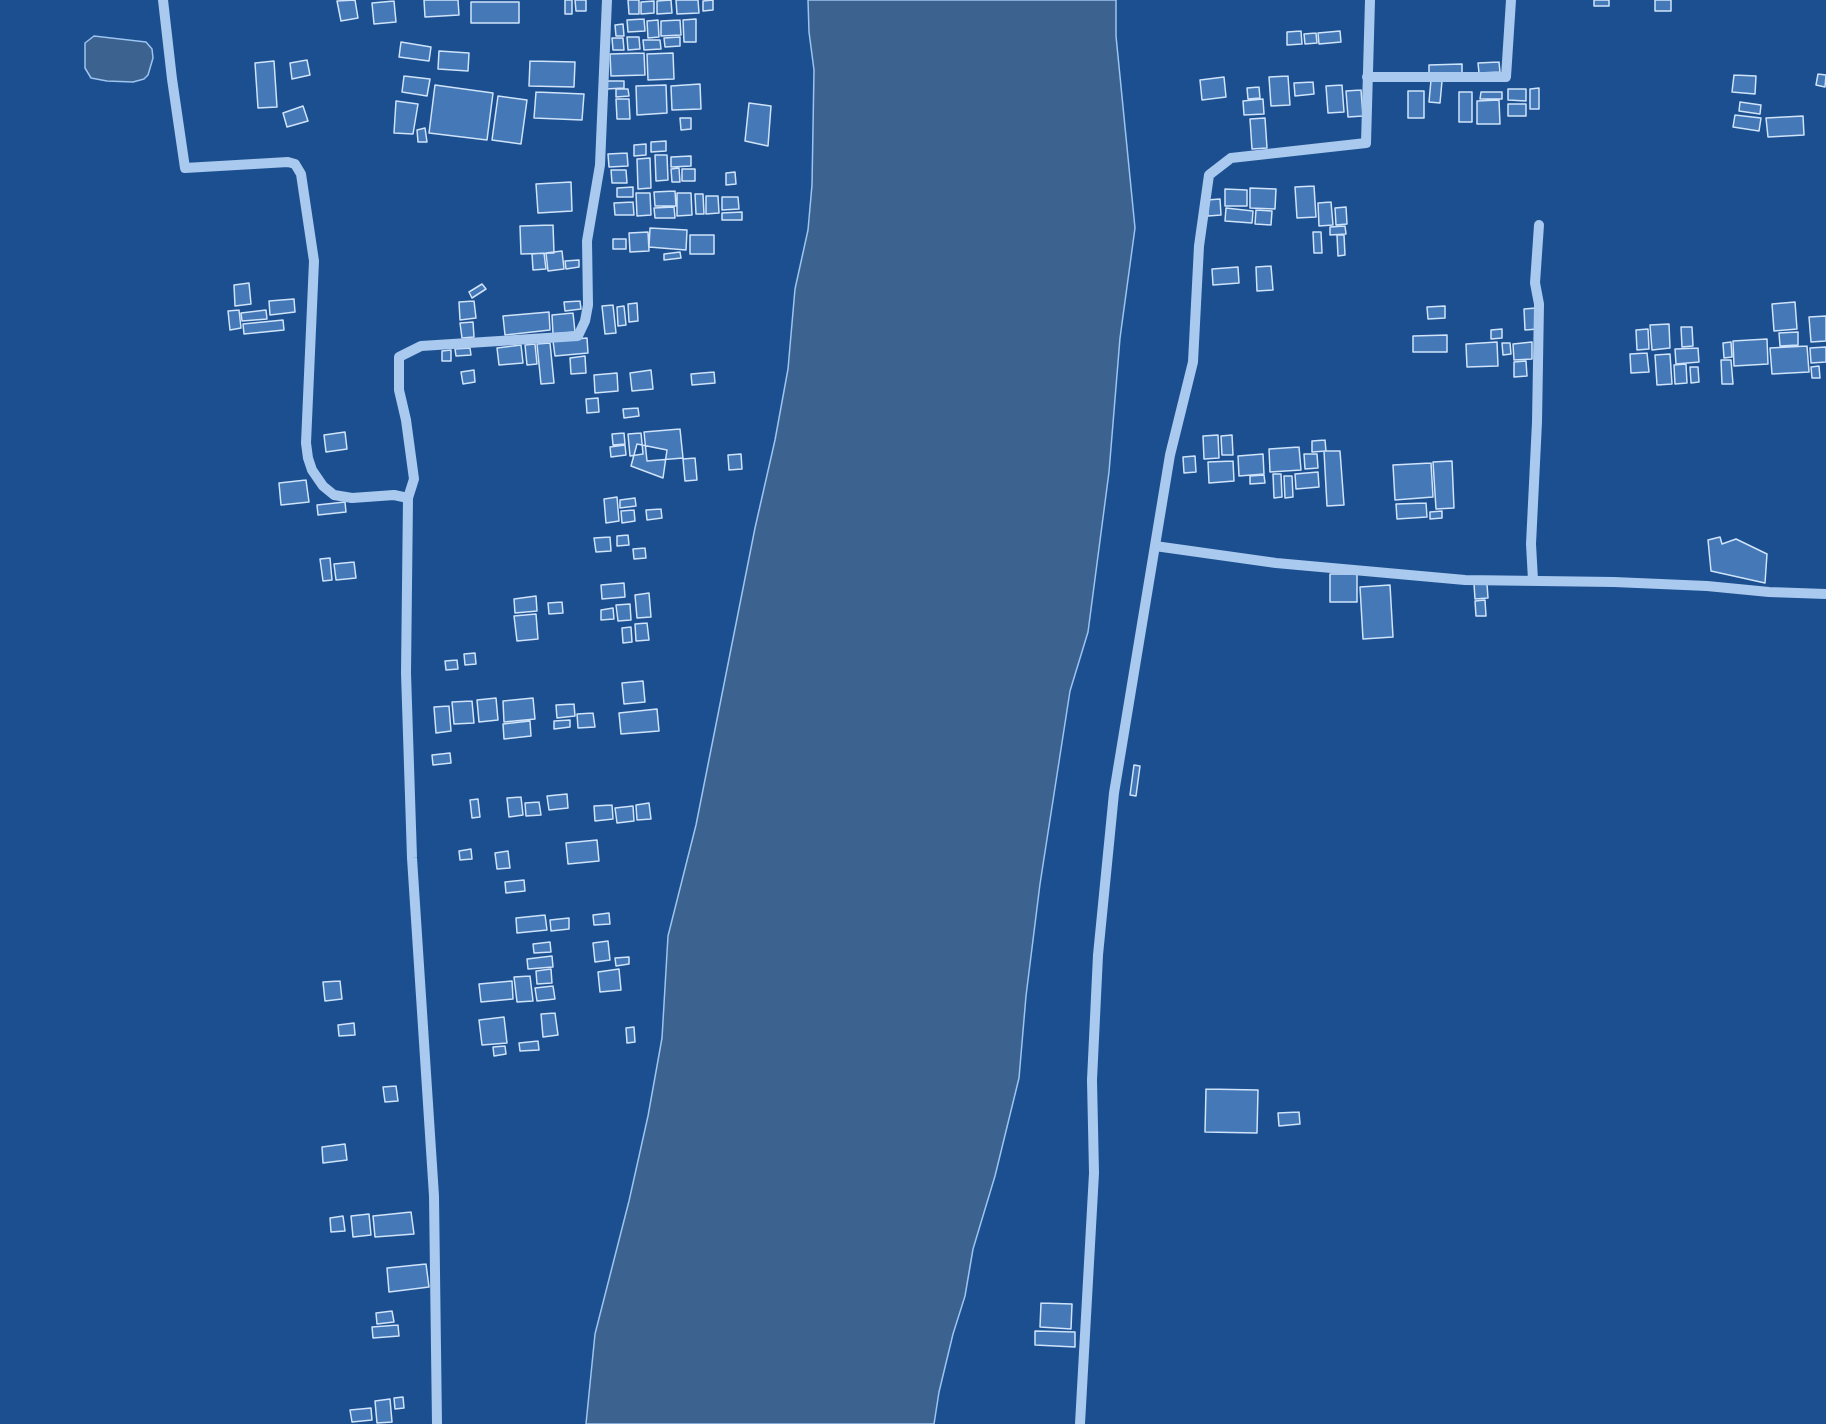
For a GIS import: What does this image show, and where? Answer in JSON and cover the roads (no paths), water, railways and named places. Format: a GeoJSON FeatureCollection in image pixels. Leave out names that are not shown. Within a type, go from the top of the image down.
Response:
{"type":"FeatureCollection","features":[{"type":"Feature","properties":{"kind":"street"},"geometry":{"type":"LineString","coordinates":[[163,0],[185,168],[288,162],[295,164],[301,174],[314,261],[306,443],[312,470],[323,486],[334,495],[352,498],[393,495],[408,498]]}},
{"type":"Feature","properties":{"kind":"street"},"geometry":{"type":"LineString","coordinates":[[437,1424],[434,1196],[412,858],[406,673],[408,498],[414,479],[406,420],[399,390],[399,357],[421,346],[578,336],[585,321],[588,305],[587,241],[600,165],[607,0]]}},
{"type":"Feature","properties":{"kind":"street"},"geometry":{"type":"LineString","coordinates":[[1080,1424],[1094,1173],[1092,1080],[1098,955],[1114,793],[1170,455],[1193,362],[1199,246],[1209,175],[1231,158],[1366,142],[1370,0]]}},
{"type":"Feature","properties":{"kind":"street"},"geometry":{"type":"LineString","coordinates":[[1367,77],[1506,77],[1511,0]]}},
{"type":"Feature","properties":{"kind":"street"},"geometry":{"type":"LineString","coordinates":[[1533,580],[1531,544],[1537,422],[1539,304],[1534,283],[1539,225]]}},
{"type":"Feature","properties":{"kind":"street"},"geometry":{"type":"LineString","coordinates":[[1155,546],[1276,562],[1465,580],[1638,583],[1826,594]]}},
{"type":"Feature","properties":{"kind":"water"},"geometry":{"type":"Polygon","coordinates":[[[808,0],[1116,0],[1116,36],[1135,228],[1120,338],[1109,472],[1088,632],[1070,691],[1040,884],[1026,996],[1019,1078],[995,1176],[973,1249],[965,1296],[953,1334],[934,1424],[586,1424],[595,1334],[629,1201],[662,1038],[668,936],[696,825],[788,369],[795,289],[808,230],[812,185],[814,70],[808,0]]]}},
{"type":"Feature","properties":{"kind":"water"},"geometry":{"type":"Polygon","coordinates":[[[94,36],[146,42],[152,49],[153,58],[148,75],[144,79],[133,82],[91,78],[85,68],[85,43],[94,36]]]}}]}
